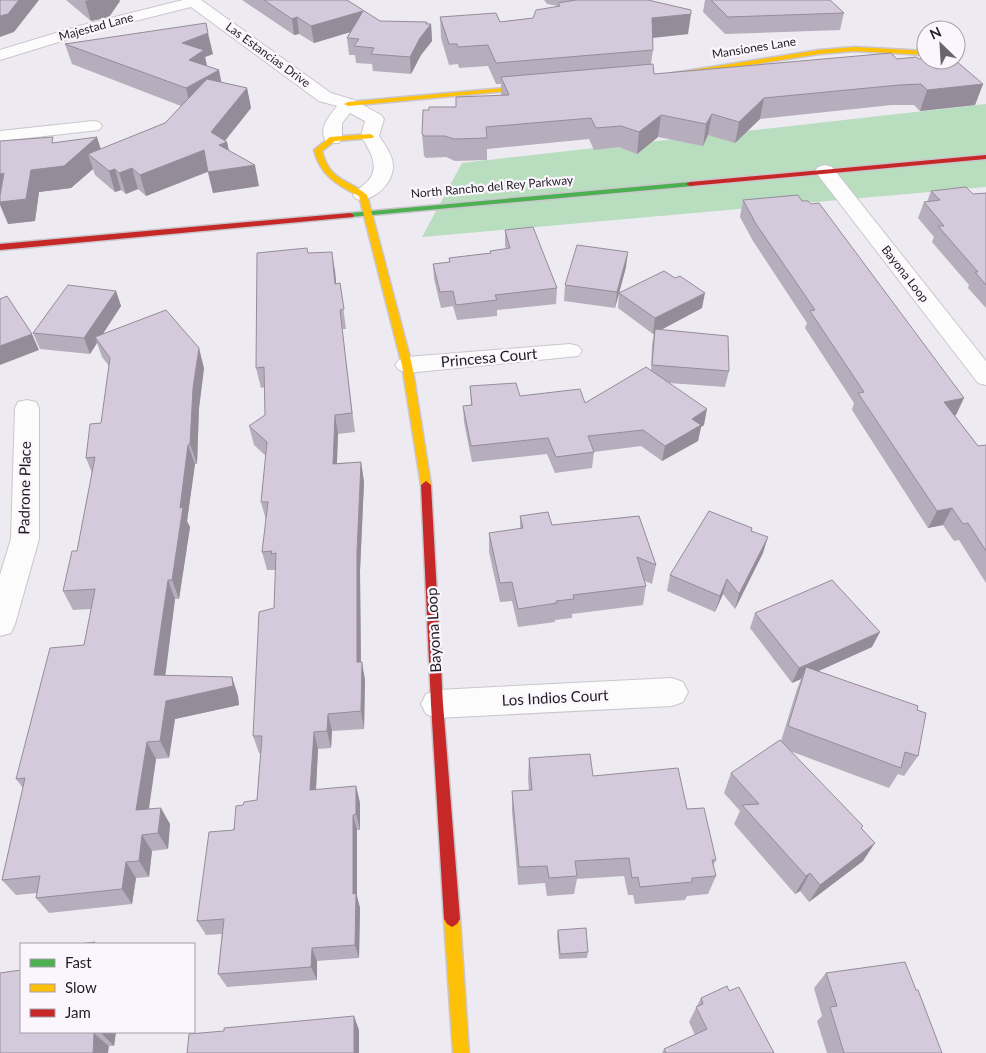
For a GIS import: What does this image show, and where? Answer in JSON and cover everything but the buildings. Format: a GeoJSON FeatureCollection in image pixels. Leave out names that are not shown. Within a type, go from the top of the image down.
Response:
{"type":"FeatureCollection","features":[{"type":"Feature","properties":{"kind":"street","name":"Majestad Lane"},"geometry":{"type":"LineString","coordinates":[[0,55],[85,29],[192,1]]}},
{"type":"Feature","properties":{"kind":"street","name":"Las Estancias Drive"},"geometry":{"type":"LineString","coordinates":[[192,1],[324,97],[348,104],[375,119],[370,136],[380,152],[385,168],[378,185],[366,203]]}},
{"type":"Feature","properties":{"kind":"street","name":"Mansiones Lane"},"geometry":{"type":"LineString","coordinates":[[661,77],[819,52],[855,49],[916,52]]}},
{"type":"Feature","properties":{"kind":"street"},"geometry":{"type":"LineString","coordinates":[[333,139],[333,123],[348,104],[546,86]]}},
{"type":"Feature","properties":{"kind":"street"},"geometry":{"type":"LineString","coordinates":[[0,136],[93,126]]}},
{"type":"Feature","properties":{"kind":"street"},"geometry":{"type":"LineString","coordinates":[[366,203],[330,178],[318,162],[318,150],[333,139],[370,136]]}},
{"type":"Feature","properties":{"kind":"street","name":"North Rancho del Rey Parkway"},"geometry":{"type":"LineString","coordinates":[[0,247],[366,203],[825,171],[986,157]]}},
{"type":"Feature","properties":{"kind":"street","name":"Bayona Loop"},"geometry":{"type":"LineString","coordinates":[[825,171],[986,377]]}},
{"type":"Feature","properties":{"kind":"street","name":"Bayona Loop"},"geometry":{"type":"LineString","coordinates":[[366,203],[407,365],[427,490],[437,704],[462,1053]]}},
{"type":"Feature","properties":{"kind":"street","name":"Princesa Court"},"geometry":{"type":"LineString","coordinates":[[407,365],[570,351]]}},
{"type":"Feature","properties":{"kind":"street","name":"Padrone Place"},"geometry":{"type":"LineString","coordinates":[[0,624],[25,539],[27,408]]}},
{"type":"Feature","properties":{"kind":"street","name":"Los Indios Court"},"geometry":{"type":"LineString","coordinates":[[437,704],[672,692]]}},
{"type":"Feature","properties":{"kind":"green space"},"geometry":{"type":"Polygon","coordinates":[[[986,104],[986,187],[422,237],[462,163],[986,104]]]}},
{"type":"Feature","properties":{"kind":"traffic: fast"},"geometry":{"type":"LineString","coordinates":[[350,215],[690,184]]}},
{"type":"Feature","properties":{"kind":"traffic: slow"},"geometry":{"type":"LineString","coordinates":[[673,75],[819,52],[855,49],[916,52]]}},
{"type":"Feature","properties":{"kind":"traffic: slow"},"geometry":{"type":"LineString","coordinates":[[348,104],[538,87]]}},
{"type":"Feature","properties":{"kind":"traffic: slow"},"geometry":{"type":"LineString","coordinates":[[370,136],[333,139],[318,150],[320,159],[328,173],[340,183],[363,195],[407,365],[426,485]]}},
{"type":"Feature","properties":{"kind":"traffic: slow"},"geometry":{"type":"LineString","coordinates":[[452,919],[461,1053]]}},
{"type":"Feature","properties":{"kind":"traffic: jam"},"geometry":{"type":"LineString","coordinates":[[690,184],[986,157]]}},
{"type":"Feature","properties":{"kind":"traffic: jam"},"geometry":{"type":"LineString","coordinates":[[0,247],[350,215]]}},
{"type":"Feature","properties":{"kind":"traffic: jam"},"geometry":{"type":"LineString","coordinates":[[426,485],[437,704],[452,919]]}}]}
